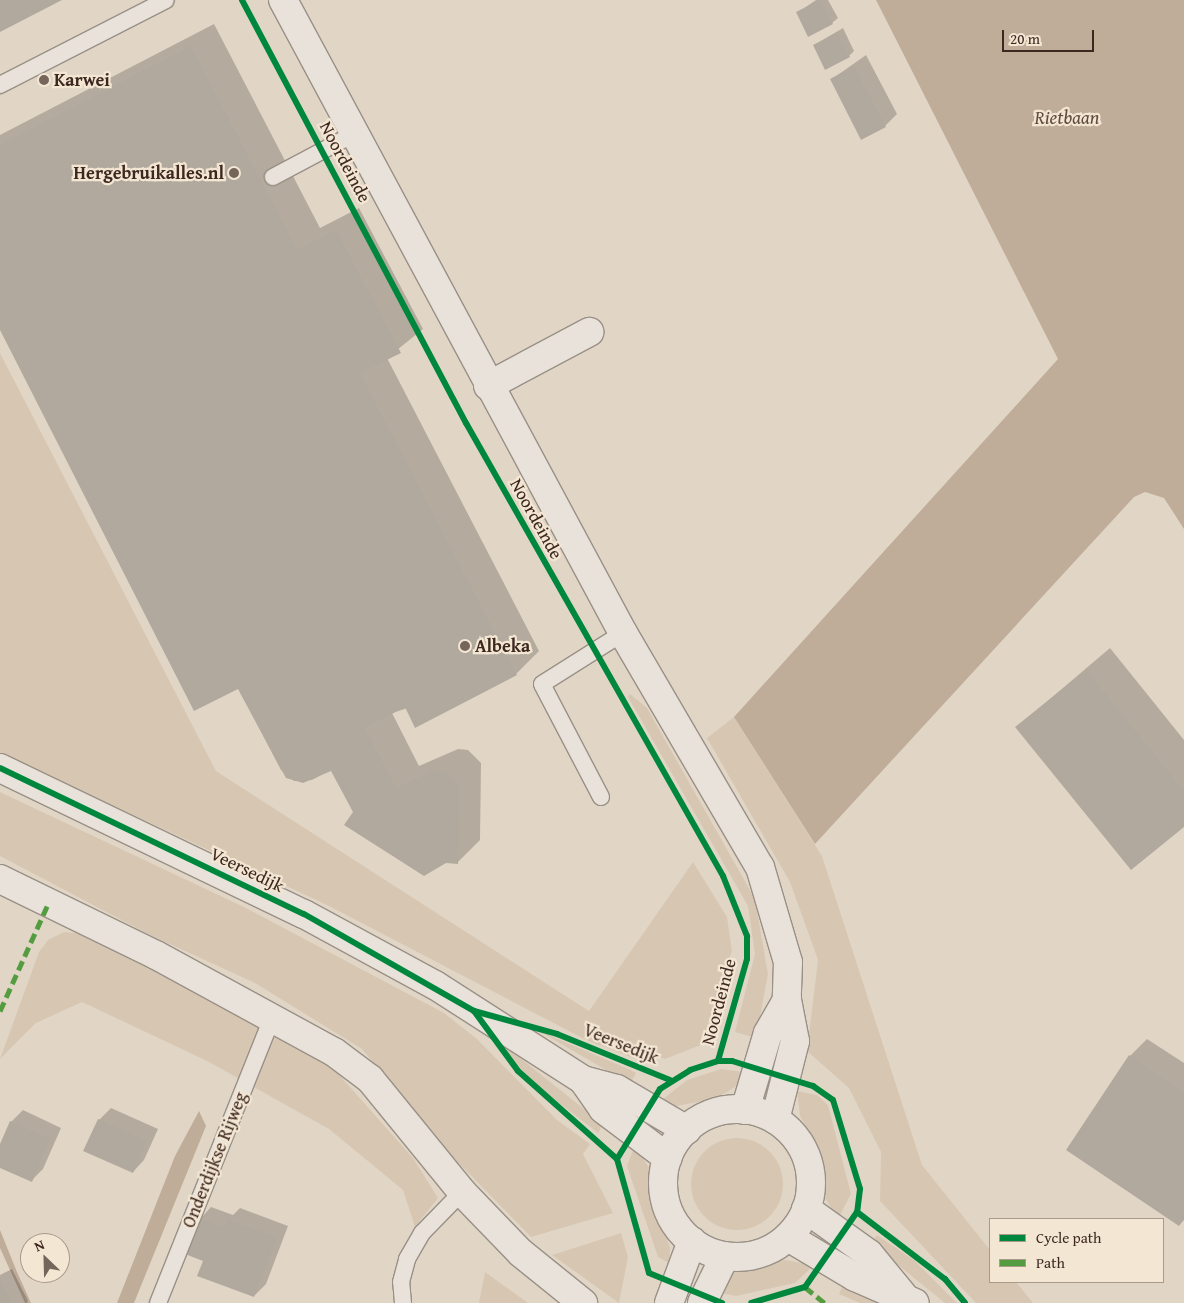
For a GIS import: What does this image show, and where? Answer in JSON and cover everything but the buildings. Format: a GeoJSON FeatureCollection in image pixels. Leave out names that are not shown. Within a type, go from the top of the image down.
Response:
{"type":"FeatureCollection","features":[{"type":"Feature","properties":{"kind":"main road","name":"Noordeinde"},"geometry":{"type":"LineString","coordinates":[[282,0],[488,386],[623,633],[760,867],[788,962],[787,1000],[795,1041],[775,1120]]}},
{"type":"Feature","properties":{"kind":"main road"},"geometry":{"type":"LineString","coordinates":[[488,386],[589,332]]}},
{"type":"Feature","properties":{"kind":"main road","name":"Veersedijk"},"geometry":{"type":"LineString","coordinates":[[0,768],[339,933],[435,985],[583,1080],[617,1089],[686,1130]]}},
{"type":"Feature","properties":{"kind":"main road"},"geometry":{"type":"LineString","coordinates":[[0,879],[273,1016],[370,1079],[462,1192],[521,1253],[583,1303]]}},
{"type":"Feature","properties":{"kind":"main road","name":"Noordeinde"},"geometry":{"type":"LineString","coordinates":[[745,1110],[768,1033],[787,1000]]}},
{"type":"Feature","properties":{"kind":"main road","name":"Veersedijk"},"geometry":{"type":"LineString","coordinates":[[583,1080],[603,1109],[668,1158]]}},
{"type":"Feature","properties":{"kind":"main road"},"geometry":{"type":"LineString","coordinates":[[745,1110],[775,1120],[794,1136],[807,1159],[811,1184],[806,1209],[788,1237],[759,1254],[725,1256],[692,1242],[676,1224],[666,1204],[663,1181],[668,1158],[686,1130],[714,1113],[745,1110]]}},
{"type":"Feature","properties":{"kind":"main road"},"geometry":{"type":"LineString","coordinates":[[806,1209],[869,1254],[909,1299]]}},
{"type":"Feature","properties":{"kind":"main road"},"geometry":{"type":"LineString","coordinates":[[788,1237],[855,1277],[909,1299]]}},
{"type":"Feature","properties":{"kind":"main road"},"geometry":{"type":"LineString","coordinates":[[669,1303],[692,1242]]}},
{"type":"Feature","properties":{"kind":"main road"},"geometry":{"type":"LineString","coordinates":[[702,1303],[725,1256]]}},
{"type":"Feature","properties":{"kind":"lane"},"geometry":{"type":"LineString","coordinates":[[0,85],[166,0]]}},
{"type":"Feature","properties":{"kind":"lane"},"geometry":{"type":"LineString","coordinates":[[273,176],[354,134]]}},
{"type":"Feature","properties":{"kind":"lane"},"geometry":{"type":"LineString","coordinates":[[601,796],[542,684],[623,633]]}},
{"type":"Feature","properties":{"kind":"lane","name":"Onderdijkse Rijweg"},"geometry":{"type":"LineString","coordinates":[[158,1303],[273,1016]]}},
{"type":"Feature","properties":{"kind":"lane"},"geometry":{"type":"LineString","coordinates":[[403,1303],[401,1282],[407,1259],[422,1233],[462,1192]]}},
{"type":"Feature","properties":{"kind":"shaded area"},"geometry":{"type":"Polygon","coordinates":[[[0,353],[216,771],[589,1011],[693,862],[727,917],[732,951],[701,1045],[665,1059],[645,1053],[641,1061],[586,1040],[329,906],[0,753],[0,353]]]}},
{"type":"Feature","properties":{"kind":"shaded area"},"geometry":{"type":"Polygon","coordinates":[[[630,694],[647,708],[755,899],[768,974],[756,1038],[735,1032],[755,954],[748,906],[628,697],[630,694]]]}},
{"type":"Feature","properties":{"kind":"shaded area"},"geometry":{"type":"Polygon","coordinates":[[[734,717],[822,856],[922,1165],[989,1249],[989,1283],[1017,1283],[1033,1303],[976,1303],[880,1201],[881,1152],[849,1088],[807,1051],[818,960],[790,882],[707,738],[734,717]]]}},
{"type":"Feature","properties":{"kind":"shaded area"},"geometry":{"type":"Polygon","coordinates":[[[0,792],[244,907],[444,1013],[477,1039],[557,1120],[590,1144],[583,1154],[613,1213],[531,1237],[442,1146],[362,1049],[255,983],[150,935],[0,856],[0,792]]]}},
{"type":"Feature","properties":{"kind":"shaded area"},"geometry":{"type":"Polygon","coordinates":[[[64,932],[84,934],[325,1059],[413,1158],[438,1198],[415,1227],[403,1190],[329,1129],[207,1061],[82,1002],[36,1023],[0,1059],[39,952],[48,940],[64,932]]]}},
{"type":"Feature","properties":{"kind":"shaded area"},"geometry":{"type":"Polygon","coordinates":[[[539,1031],[631,1070],[636,1073],[630,1084],[539,1031]]]}},
{"type":"Feature","properties":{"kind":"shaded area"},"geometry":{"type":"Polygon","coordinates":[[[506,1047],[603,1124],[598,1133],[535,1084],[504,1050],[506,1047]]]}},
{"type":"Feature","properties":{"kind":"shaded area"},"geometry":{"type":"Polygon","coordinates":[[[721,1069],[744,1072],[735,1087],[715,1099],[676,1106],[662,1100],[687,1080],[721,1069]]]}},
{"type":"Feature","properties":{"kind":"shaded area"},"geometry":{"type":"Polygon","coordinates":[[[797,1091],[817,1095],[828,1105],[851,1194],[838,1219],[825,1198],[819,1150],[800,1116],[797,1091]]]}},
{"type":"Feature","properties":{"kind":"shaded area"},"geometry":{"type":"Polygon","coordinates":[[[737,1138],[746,1139],[763,1146],[775,1158],[782,1175],[782,1193],[775,1210],[763,1222],[746,1229],[737,1230],[728,1229],[711,1222],[699,1210],[692,1193],[691,1184],[692,1175],[699,1158],[711,1146],[728,1139],[737,1138]]]}},
{"type":"Feature","properties":{"kind":"shaded area"},"geometry":{"type":"Polygon","coordinates":[[[635,1145],[651,1171],[650,1188],[670,1248],[669,1263],[658,1257],[627,1166],[635,1145]]]}},
{"type":"Feature","properties":{"kind":"shaded area"},"geometry":{"type":"Polygon","coordinates":[[[621,1233],[628,1257],[619,1303],[552,1255],[621,1233]]]}},
{"type":"Feature","properties":{"kind":"shaded area"},"geometry":{"type":"Polygon","coordinates":[[[877,1235],[915,1261],[957,1303],[945,1303],[871,1243],[877,1235]]]}},
{"type":"Feature","properties":{"kind":"shaded area"},"geometry":{"type":"Polygon","coordinates":[[[779,1259],[814,1265],[795,1283],[736,1296],[715,1292],[734,1272],[779,1259]]]}},
{"type":"Feature","properties":{"kind":"shaded area"},"geometry":{"type":"Polygon","coordinates":[[[485,1272],[528,1303],[479,1303],[485,1272]]]}},
{"type":"Feature","properties":{"kind":"shaded area"},"geometry":{"type":"Polygon","coordinates":[[[844,1283],[880,1303],[860,1303],[839,1294],[844,1283]]]}},
{"type":"Feature","properties":{"kind":"water","name":"Rietbaan"},"geometry":{"type":"Polygon","coordinates":[[[876,0],[1184,0],[1184,529],[1164,498],[1145,492],[1134,497],[815,844],[734,717],[1058,359],[876,0]]]}},
{"type":"Feature","properties":{"kind":"water"},"geometry":{"type":"Polygon","coordinates":[[[199,1111],[206,1126],[134,1303],[117,1303],[175,1156],[199,1111]]]}},
{"type":"Feature","properties":{"kind":"water"},"geometry":{"type":"Polygon","coordinates":[[[0,1230],[20,1279],[20,1283],[22,1283],[31,1303],[25,1303],[0,1248],[0,1230]]]}},
{"type":"Feature","properties":{"kind":"marked path"},"geometry":{"type":"LineString","coordinates":[[0,1011],[48,904]]}},
{"type":"Feature","properties":{"kind":"marked path"},"geometry":{"type":"LineString","coordinates":[[805,1287],[825,1303]]}},
{"type":"Feature","properties":{"kind":"cycle path"},"geometry":{"type":"LineString","coordinates":[[242,0],[466,423],[723,876],[747,936],[747,959],[718,1061]]}},
{"type":"Feature","properties":{"kind":"cycle path"},"geometry":{"type":"LineString","coordinates":[[0,768],[304,914],[474,1011],[557,1034],[670,1080]]}},
{"type":"Feature","properties":{"kind":"cycle path"},"geometry":{"type":"LineString","coordinates":[[474,1011],[518,1071],[617,1159],[649,1273],[722,1303]]}},
{"type":"Feature","properties":{"kind":"cycle path"},"geometry":{"type":"LineString","coordinates":[[617,1159],[660,1089],[690,1070],[718,1061],[732,1061],[813,1086],[833,1100],[860,1189],[857,1212],[805,1287],[751,1303]]}},
{"type":"Feature","properties":{"kind":"cycle path"},"geometry":{"type":"LineString","coordinates":[[857,1212],[945,1279],[965,1303]]}},
{"type":"Feature","properties":{"kind":"place","name":"Karwei"},"geometry":{"type":"Point","coordinates":[44,80]}},
{"type":"Feature","properties":{"kind":"place","name":"Hergebruikalles.nl"},"geometry":{"type":"Point","coordinates":[234,173]}},
{"type":"Feature","properties":{"kind":"place","name":"Albeka"},"geometry":{"type":"Point","coordinates":[465,646]}}]}
